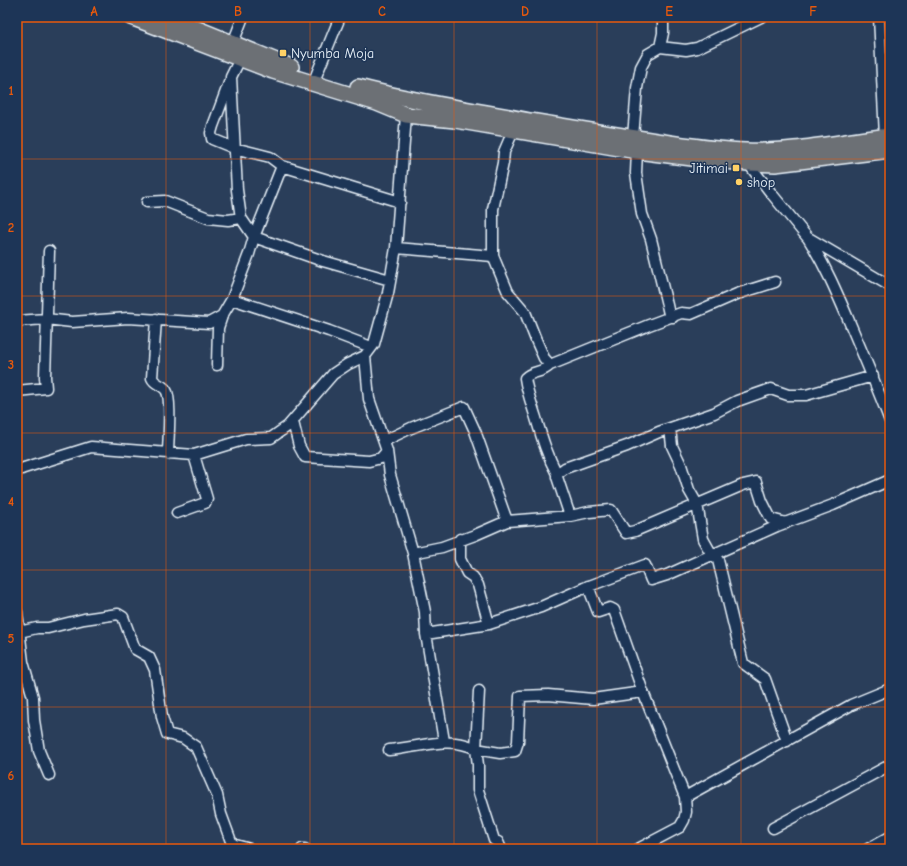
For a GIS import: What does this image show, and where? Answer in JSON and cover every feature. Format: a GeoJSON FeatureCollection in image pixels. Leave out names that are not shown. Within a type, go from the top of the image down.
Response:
{"type":"FeatureCollection","features":[{"type":"Feature","properties":{"kind":"main road"},"geometry":{"type":"LineString","coordinates":[[130,17],[240,50],[316,76],[379,93],[635,144],[700,159],[747,157],[775,164],[888,141]]}},
{"type":"Feature","properties":{"kind":"main road"},"geometry":{"type":"LineString","coordinates":[[168,17],[240,50],[273,71],[377,103],[406,115],[455,120],[513,131],[635,144]]}},
{"type":"Feature","properties":{"kind":"street"},"geometry":{"type":"LineString","coordinates":[[243,17],[240,50],[232,77],[211,133],[212,138],[234,148],[270,157],[282,166],[400,202]]}},
{"type":"Feature","properties":{"kind":"street"},"geometry":{"type":"LineString","coordinates":[[316,76],[340,17]]}},
{"type":"Feature","properties":{"kind":"street"},"geometry":{"type":"LineString","coordinates":[[660,47],[663,33],[663,17]]}},
{"type":"Feature","properties":{"kind":"street"},"geometry":{"type":"LineString","coordinates":[[673,317],[669,314],[664,298],[651,239],[642,214],[636,173],[635,144],[637,88],[641,67],[648,54],[660,47],[686,50],[697,48],[761,17]]}},
{"type":"Feature","properties":{"kind":"street"},"geometry":{"type":"LineString","coordinates":[[879,17],[886,41],[888,141]]}},
{"type":"Feature","properties":{"kind":"street"},"geometry":{"type":"LineString","coordinates":[[232,77],[237,190],[241,218],[254,237],[390,280]]}},
{"type":"Feature","properties":{"kind":"street"},"geometry":{"type":"LineString","coordinates":[[17,471],[91,447],[194,455],[246,439],[270,438],[293,422],[333,374],[348,364],[365,356],[374,344],[388,293],[396,248],[406,115]]}},
{"type":"Feature","properties":{"kind":"street"},"geometry":{"type":"LineString","coordinates":[[513,131],[504,152],[493,209],[493,256],[508,292],[526,312],[544,358],[550,364]]}},
{"type":"Feature","properties":{"kind":"street"},"geometry":{"type":"LineString","coordinates":[[747,157],[771,194],[807,237],[820,257],[838,293],[890,421]]}},
{"type":"Feature","properties":{"kind":"street"},"geometry":{"type":"LineString","coordinates":[[217,365],[218,328],[222,316],[232,299],[254,237],[282,166]]}},
{"type":"Feature","properties":{"kind":"street"},"geometry":{"type":"LineString","coordinates":[[147,202],[165,201],[208,218],[228,220],[241,218]]}},
{"type":"Feature","properties":{"kind":"street"},"geometry":{"type":"LineString","coordinates":[[807,237],[890,286]]}},
{"type":"Feature","properties":{"kind":"street"},"geometry":{"type":"LineString","coordinates":[[396,248],[493,256]]}},
{"type":"Feature","properties":{"kind":"street"},"geometry":{"type":"LineString","coordinates":[[17,391],[46,388],[48,251]]}},
{"type":"Feature","properties":{"kind":"street"},"geometry":{"type":"LineString","coordinates":[[570,516],[557,474],[543,446],[525,378],[528,375],[545,370],[550,364],[649,325],[681,313],[691,314],[737,294],[775,282]]}},
{"type":"Feature","properties":{"kind":"street"},"geometry":{"type":"LineString","coordinates":[[232,299],[371,348]]}},
{"type":"Feature","properties":{"kind":"street"},"geometry":{"type":"LineString","coordinates":[[17,321],[46,319],[72,322],[128,318],[209,322],[222,316]]}},
{"type":"Feature","properties":{"kind":"street"},"geometry":{"type":"LineString","coordinates":[[156,319],[152,378],[154,382],[164,388],[168,393],[168,454]]}},
{"type":"Feature","properties":{"kind":"street"},"geometry":{"type":"LineString","coordinates":[[365,356],[369,399],[387,451],[390,475],[412,553],[425,612],[426,634],[444,742]]}},
{"type":"Feature","properties":{"kind":"street"},"geometry":{"type":"LineString","coordinates":[[557,474],[577,463],[624,447],[714,412],[737,401],[771,389],[788,395],[806,395],[873,376]]}},
{"type":"Feature","properties":{"kind":"street"},"geometry":{"type":"LineString","coordinates":[[384,440],[464,407],[475,431],[507,521]]}},
{"type":"Feature","properties":{"kind":"street"},"geometry":{"type":"LineString","coordinates":[[293,422],[299,446],[305,457],[369,461],[381,458],[387,451]]}},
{"type":"Feature","properties":{"kind":"street"},"geometry":{"type":"LineString","coordinates":[[670,428],[672,446],[681,465],[689,490],[697,504],[703,539],[712,555],[718,560],[743,663],[765,679],[787,741]]}},
{"type":"Feature","properties":{"kind":"street"},"geometry":{"type":"LineString","coordinates":[[177,513],[205,503],[207,499],[194,455]]}},
{"type":"Feature","properties":{"kind":"street"},"geometry":{"type":"LineString","coordinates":[[426,634],[489,624],[541,607],[588,586],[645,565],[651,580],[667,575],[786,523],[890,480]]}},
{"type":"Feature","properties":{"kind":"street"},"geometry":{"type":"LineString","coordinates":[[412,553],[442,547],[507,521],[570,516],[588,512],[611,510],[626,533],[635,531],[743,485],[756,482],[762,501],[771,519],[786,523]]}},
{"type":"Feature","properties":{"kind":"street"},"geometry":{"type":"LineString","coordinates":[[460,539],[460,559],[467,573],[473,576],[478,585],[489,624]]}},
{"type":"Feature","properties":{"kind":"street"},"geometry":{"type":"LineString","coordinates":[[588,586],[598,612],[610,608],[614,610],[643,692],[685,797],[686,812],[680,827],[651,846],[638,849]]}},
{"type":"Feature","properties":{"kind":"street"},"geometry":{"type":"LineString","coordinates":[[17,612],[23,662],[33,697],[34,720],[39,751],[49,775]]}},
{"type":"Feature","properties":{"kind":"street"},"geometry":{"type":"LineString","coordinates":[[19,632],[37,628],[48,628],[84,619],[118,614],[123,617],[135,649],[149,657],[155,670],[162,717],[167,734],[183,738],[196,747],[217,795],[231,846],[250,849]]}},
{"type":"Feature","properties":{"kind":"street"},"geometry":{"type":"LineString","coordinates":[[685,797],[852,705],[890,689]]}},
{"type":"Feature","properties":{"kind":"street"},"geometry":{"type":"LineString","coordinates":[[479,691],[476,749],[478,765],[478,790],[494,840],[498,842],[501,849]]}},
{"type":"Feature","properties":{"kind":"street"},"geometry":{"type":"LineString","coordinates":[[389,750],[406,749],[444,742],[467,745],[476,749],[500,753],[515,750],[518,742],[520,696],[548,695],[593,699],[643,692]]}},
{"type":"Feature","properties":{"kind":"street"},"geometry":{"type":"LineString","coordinates":[[773,828],[890,765]]}},
{"type":"Feature","properties":{"kind":"street"},"geometry":{"type":"LineString","coordinates":[[868,849],[890,837]]}},
{"type":"Feature","properties":{"kind":"place","name":"Nyumba Moja"},"geometry":{"type":"Point","coordinates":[283,53]}},
{"type":"Feature","properties":{"kind":"place","name":"Jitimai"},"geometry":{"type":"Point","coordinates":[736,168]}},
{"type":"Feature","properties":{"kind":"place","name":"shop"},"geometry":{"type":"Point","coordinates":[739,182]}}]}
